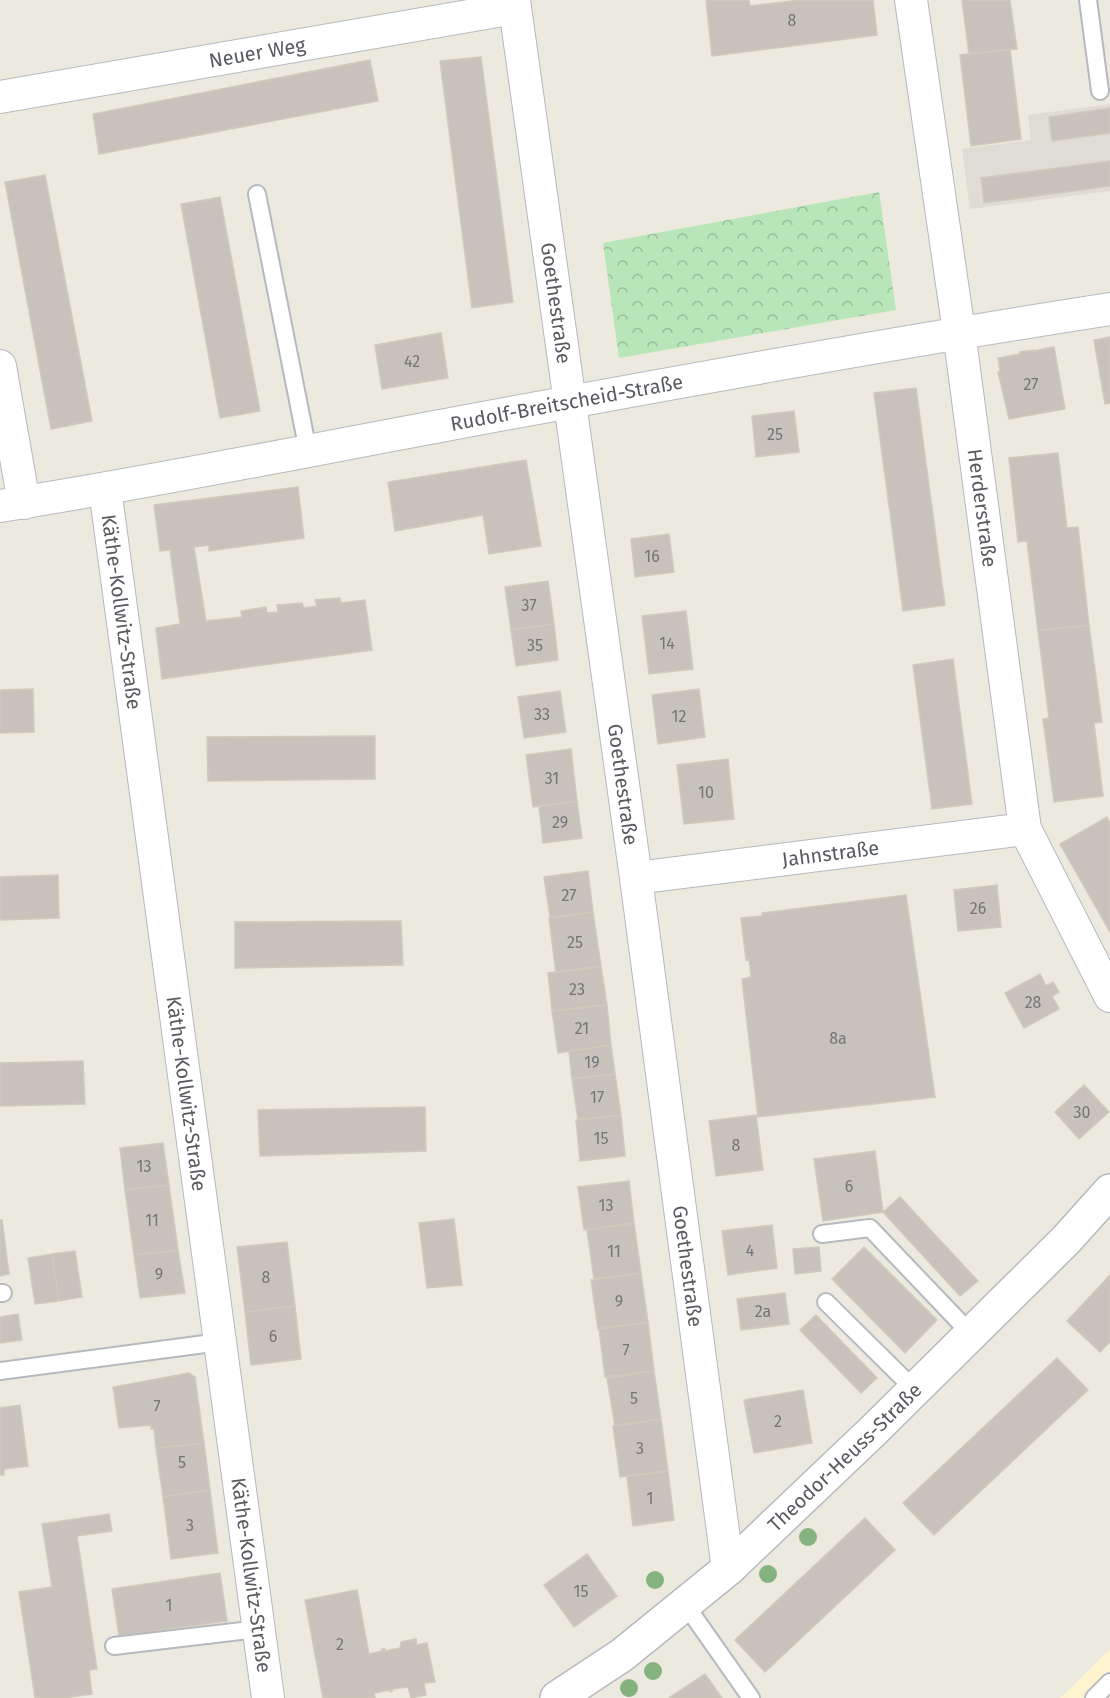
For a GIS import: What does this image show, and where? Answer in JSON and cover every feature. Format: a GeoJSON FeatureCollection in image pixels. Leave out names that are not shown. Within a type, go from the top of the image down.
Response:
{"type":"FeatureCollection","features":[{"type":"Feature","properties":{"kind":"street","name":"Herderstraße"},"geometry":{"type":"LineString","coordinates":[[911,0],[959,332],[1025,829],[1110,996]]}},
{"type":"Feature","properties":{"kind":"street","name":"Neuer Weg"},"geometry":{"type":"LineString","coordinates":[[0,97],[514,4]]}},
{"type":"Feature","properties":{"kind":"street","name":"Goethestraße"},"geometry":{"type":"LineString","coordinates":[[514,4],[636,878],[728,1569]]}},
{"type":"Feature","properties":{"kind":"street","name":"Rudolf-Breitscheid-Straße"},"geometry":{"type":"LineString","coordinates":[[0,366],[12,504],[105,489],[959,332],[1110,309]]}},
{"type":"Feature","properties":{"kind":"street","name":"Käthe-Kollwitz-Straße"},"geometry":{"type":"LineString","coordinates":[[105,489],[268,1698]]}},
{"type":"Feature","properties":{"kind":"street","name":"Jahnstraße"},"geometry":{"type":"LineString","coordinates":[[636,878],[1025,829]]}},
{"type":"Feature","properties":{"kind":"street","name":"Theodor-Heuss-Straße"},"geometry":{"type":"LineString","coordinates":[[557,1698],[622,1655],[728,1569],[915,1390],[1066,1240],[1110,1191]]}},
{"type":"Feature","properties":{"kind":"lane"},"geometry":{"type":"LineString","coordinates":[[1089,0],[1100,91]]}},
{"type":"Feature","properties":{"kind":"lane"},"geometry":{"type":"LineString","coordinates":[[257,194],[308,451]]}},
{"type":"Feature","properties":{"kind":"lane"},"geometry":{"type":"LineString","coordinates":[[822,1233],[870,1228],[971,1334]]}},
{"type":"Feature","properties":{"kind":"lane"},"geometry":{"type":"LineString","coordinates":[[826,1302],[915,1390]]}},
{"type":"Feature","properties":{"kind":"lane"},"geometry":{"type":"LineString","coordinates":[[0,1371],[220,1342]]}},
{"type":"Feature","properties":{"kind":"lane"},"geometry":{"type":"LineString","coordinates":[[685,1604],[751,1698]]}},
{"type":"Feature","properties":{"kind":"lane"},"geometry":{"type":"LineString","coordinates":[[114,1646],[258,1629]]}},
{"type":"Feature","properties":{"kind":"lane"},"geometry":{"type":"LineString","coordinates":[[1094,1698],[1110,1682]]}},
{"type":"Feature","properties":{"kind":"shaded area"},"geometry":{"type":"Polygon","coordinates":[[[1110,104],[1110,191],[970,209],[962,149],[1031,140],[1028,115],[1110,104]]]}},
{"type":"Feature","properties":{"kind":"shaded area"},"geometry":{"type":"Polygon","coordinates":[[[1110,1649],[1110,1698],[1060,1698],[1110,1649]]]}},
{"type":"Feature","properties":{"kind":"green space"},"geometry":{"type":"Polygon","coordinates":[[[879,192],[896,310],[619,358],[603,243],[879,192]]]}},
{"type":"Feature","properties":{"kind":"building"},"geometry":{"type":"Polygon","coordinates":[[[706,0],[749,0],[750,6],[800,0],[873,0],[877,35],[712,56],[706,0]]]}},
{"type":"Feature","properties":{"kind":"building"},"geometry":{"type":"Polygon","coordinates":[[[962,0],[1010,0],[1017,49],[969,54],[962,0]]]}},
{"type":"Feature","properties":{"kind":"building"},"geometry":{"type":"Polygon","coordinates":[[[1010,49],[1021,139],[971,146],[960,55],[1010,49]]]}},
{"type":"Feature","properties":{"kind":"building"},"geometry":{"type":"Polygon","coordinates":[[[481,57],[513,302],[472,308],[440,61],[481,57]]]}},
{"type":"Feature","properties":{"kind":"building"},"geometry":{"type":"Polygon","coordinates":[[[370,60],[378,101],[99,154],[93,114],[370,60]]]}},
{"type":"Feature","properties":{"kind":"building"},"geometry":{"type":"Polygon","coordinates":[[[1110,108],[1110,133],[1052,141],[1049,117],[1110,108]]]}},
{"type":"Feature","properties":{"kind":"building"},"geometry":{"type":"Polygon","coordinates":[[[1110,161],[1110,186],[984,203],[981,178],[1110,161]]]}},
{"type":"Feature","properties":{"kind":"building"},"geometry":{"type":"Polygon","coordinates":[[[45,175],[92,421],[51,429],[5,182],[45,175]]]}},
{"type":"Feature","properties":{"kind":"building"},"geometry":{"type":"Polygon","coordinates":[[[220,197],[260,411],[220,418],[181,204],[220,197]]]}},
{"type":"Feature","properties":{"kind":"building"},"geometry":{"type":"Polygon","coordinates":[[[441,333],[448,378],[382,389],[375,345],[441,333]]]}},
{"type":"Feature","properties":{"kind":"building"},"geometry":{"type":"Polygon","coordinates":[[[1110,337],[1110,403],[1105,404],[1094,340],[1110,337]]]}},
{"type":"Feature","properties":{"kind":"building"},"geometry":{"type":"Polygon","coordinates":[[[1054,347],[1065,409],[1009,419],[998,372],[1000,371],[998,358],[1054,347]]]}},
{"type":"Feature","properties":{"kind":"building"},"geometry":{"type":"Polygon","coordinates":[[[916,388],[945,605],[903,611],[874,393],[916,388]]]}},
{"type":"Feature","properties":{"kind":"building"},"geometry":{"type":"Polygon","coordinates":[[[794,411],[799,452],[756,457],[752,416],[794,411]]]}},
{"type":"Feature","properties":{"kind":"building"},"geometry":{"type":"Polygon","coordinates":[[[1058,453],[1067,528],[1078,527],[1089,625],[1038,631],[1027,541],[1018,542],[1009,458],[1058,453]]]}},
{"type":"Feature","properties":{"kind":"building"},"geometry":{"type":"Polygon","coordinates":[[[526,460],[541,546],[489,554],[483,515],[395,531],[388,482],[526,460]]]}},
{"type":"Feature","properties":{"kind":"building"},"geometry":{"type":"Polygon","coordinates":[[[298,487],[304,538],[209,551],[209,545],[194,547],[206,621],[242,617],[241,611],[266,607],[267,613],[278,612],[277,605],[302,603],[304,608],[317,606],[315,600],[340,598],[341,603],[365,600],[372,650],[162,679],[156,628],[180,624],[170,550],[160,551],[154,505],[298,487]]]}},
{"type":"Feature","properties":{"kind":"building"},"geometry":{"type":"Polygon","coordinates":[[[669,534],[674,572],[635,577],[631,539],[669,534]]]}},
{"type":"Feature","properties":{"kind":"building"},"geometry":{"type":"Polygon","coordinates":[[[548,581],[554,624],[511,630],[505,587],[548,581]]]}},
{"type":"Feature","properties":{"kind":"building"},"geometry":{"type":"Polygon","coordinates":[[[686,611],[693,669],[649,674],[642,616],[686,611]]]}},
{"type":"Feature","properties":{"kind":"building"},"geometry":{"type":"Polygon","coordinates":[[[554,624],[558,660],[516,666],[511,630],[554,624]]]}},
{"type":"Feature","properties":{"kind":"building"},"geometry":{"type":"Polygon","coordinates":[[[1089,625],[1102,722],[1094,723],[1103,796],[1054,802],[1043,719],[1049,718],[1038,631],[1089,625]]]}},
{"type":"Feature","properties":{"kind":"building"},"geometry":{"type":"Polygon","coordinates":[[[953,659],[972,804],[932,809],[913,665],[953,659]]]}},
{"type":"Feature","properties":{"kind":"building"},"geometry":{"type":"Polygon","coordinates":[[[33,689],[34,732],[0,733],[0,690],[33,689]]]}},
{"type":"Feature","properties":{"kind":"building"},"geometry":{"type":"Polygon","coordinates":[[[699,689],[705,737],[658,744],[652,695],[699,689]]]}},
{"type":"Feature","properties":{"kind":"building"},"geometry":{"type":"Polygon","coordinates":[[[560,691],[566,732],[524,738],[518,697],[560,691]]]}},
{"type":"Feature","properties":{"kind":"building"},"geometry":{"type":"Polygon","coordinates":[[[375,736],[375,779],[208,781],[207,737],[375,736]]]}},
{"type":"Feature","properties":{"kind":"building"},"geometry":{"type":"Polygon","coordinates":[[[571,749],[577,801],[533,807],[526,755],[571,749]]]}},
{"type":"Feature","properties":{"kind":"building"},"geometry":{"type":"Polygon","coordinates":[[[728,759],[734,819],[684,824],[677,765],[728,759]]]}},
{"type":"Feature","properties":{"kind":"building"},"geometry":{"type":"Polygon","coordinates":[[[577,801],[582,838],[543,843],[539,806],[577,801]]]}},
{"type":"Feature","properties":{"kind":"building"},"geometry":{"type":"Polygon","coordinates":[[[1107,817],[1110,823],[1110,932],[1060,844],[1107,817]]]}},
{"type":"Feature","properties":{"kind":"building"},"geometry":{"type":"Polygon","coordinates":[[[588,871],[593,912],[550,917],[544,877],[588,871]]]}},
{"type":"Feature","properties":{"kind":"building"},"geometry":{"type":"Polygon","coordinates":[[[58,875],[59,918],[0,920],[0,877],[58,875]]]}},
{"type":"Feature","properties":{"kind":"building"},"geometry":{"type":"Polygon","coordinates":[[[997,885],[1001,927],[958,931],[954,890],[997,885]]]}},
{"type":"Feature","properties":{"kind":"building"},"geometry":{"type":"Polygon","coordinates":[[[906,895],[935,1097],[758,1117],[742,979],[751,977],[749,959],[746,960],[741,918],[762,916],[762,913],[906,895]]]}},
{"type":"Feature","properties":{"kind":"building"},"geometry":{"type":"Polygon","coordinates":[[[593,912],[601,966],[556,973],[549,918],[593,912]]]}},
{"type":"Feature","properties":{"kind":"building"},"geometry":{"type":"Polygon","coordinates":[[[401,921],[403,965],[235,968],[235,922],[401,921]]]}},
{"type":"Feature","properties":{"kind":"building"},"geometry":{"type":"Polygon","coordinates":[[[601,966],[607,1005],[552,1011],[548,973],[601,966]]]}},
{"type":"Feature","properties":{"kind":"building"},"geometry":{"type":"Polygon","coordinates":[[[1040,974],[1046,986],[1053,982],[1059,992],[1052,996],[1059,1009],[1024,1028],[1005,993],[1040,974]]]}},
{"type":"Feature","properties":{"kind":"building"},"geometry":{"type":"Polygon","coordinates":[[[607,1005],[611,1045],[558,1053],[552,1011],[607,1005]]]}},
{"type":"Feature","properties":{"kind":"building"},"geometry":{"type":"Polygon","coordinates":[[[611,1045],[615,1074],[572,1079],[569,1051],[611,1045]]]}},
{"type":"Feature","properties":{"kind":"building"},"geometry":{"type":"Polygon","coordinates":[[[83,1061],[85,1104],[0,1106],[0,1063],[83,1061]]]}},
{"type":"Feature","properties":{"kind":"building"},"geometry":{"type":"Polygon","coordinates":[[[615,1074],[621,1115],[578,1120],[572,1079],[615,1074]]]}},
{"type":"Feature","properties":{"kind":"building"},"geometry":{"type":"Polygon","coordinates":[[[1084,1085],[1109,1112],[1079,1139],[1055,1112],[1084,1085]]]}},
{"type":"Feature","properties":{"kind":"building"},"geometry":{"type":"Polygon","coordinates":[[[425,1107],[426,1151],[260,1156],[258,1110],[425,1107]]]}},
{"type":"Feature","properties":{"kind":"building"},"geometry":{"type":"Polygon","coordinates":[[[621,1115],[625,1156],[580,1161],[576,1120],[621,1115]]]}},
{"type":"Feature","properties":{"kind":"building"},"geometry":{"type":"Polygon","coordinates":[[[756,1115],[763,1170],[716,1176],[709,1121],[756,1115]]]}},
{"type":"Feature","properties":{"kind":"building"},"geometry":{"type":"Polygon","coordinates":[[[163,1143],[169,1185],[125,1190],[120,1148],[163,1143]]]}},
{"type":"Feature","properties":{"kind":"building"},"geometry":{"type":"Polygon","coordinates":[[[875,1151],[883,1212],[823,1221],[814,1159],[875,1151]]]}},
{"type":"Feature","properties":{"kind":"building"},"geometry":{"type":"Polygon","coordinates":[[[629,1181],[634,1223],[584,1230],[578,1187],[629,1181]]]}},
{"type":"Feature","properties":{"kind":"building"},"geometry":{"type":"Polygon","coordinates":[[[169,1185],[178,1250],[134,1255],[125,1190],[169,1185]]]}},
{"type":"Feature","properties":{"kind":"building"},"geometry":{"type":"Polygon","coordinates":[[[900,1197],[978,1281],[960,1296],[883,1212],[900,1197]]]}},
{"type":"Feature","properties":{"kind":"building"},"geometry":{"type":"Polygon","coordinates":[[[454,1219],[462,1285],[427,1288],[419,1223],[454,1219]]]}},
{"type":"Feature","properties":{"kind":"building"},"geometry":{"type":"Polygon","coordinates":[[[0,1220],[2,1220],[9,1274],[0,1276],[0,1220]]]}},
{"type":"Feature","properties":{"kind":"building"},"geometry":{"type":"Polygon","coordinates":[[[634,1223],[641,1273],[594,1279],[587,1230],[634,1223]]]}},
{"type":"Feature","properties":{"kind":"building"},"geometry":{"type":"Polygon","coordinates":[[[772,1225],[777,1268],[728,1275],[722,1231],[772,1225]]]}},
{"type":"Feature","properties":{"kind":"building"},"geometry":{"type":"Polygon","coordinates":[[[287,1242],[295,1306],[245,1312],[237,1247],[287,1242]]]}},
{"type":"Feature","properties":{"kind":"building"},"geometry":{"type":"Polygon","coordinates":[[[819,1247],[821,1271],[795,1274],[793,1249],[819,1247]]]}},
{"type":"Feature","properties":{"kind":"building"},"geometry":{"type":"Polygon","coordinates":[[[864,1247],[937,1320],[905,1353],[832,1279],[864,1247]]]}},
{"type":"Feature","properties":{"kind":"building"},"geometry":{"type":"Polygon","coordinates":[[[178,1250],[185,1293],[140,1298],[134,1255],[178,1250]]]}},
{"type":"Feature","properties":{"kind":"building"},"geometry":{"type":"Polygon","coordinates":[[[75,1251],[82,1297],[59,1301],[52,1254],[75,1251]]]}},
{"type":"Feature","properties":{"kind":"building"},"geometry":{"type":"Polygon","coordinates":[[[52,1254],[59,1301],[35,1304],[28,1258],[52,1254]]]}},
{"type":"Feature","properties":{"kind":"building"},"geometry":{"type":"Polygon","coordinates":[[[641,1273],[648,1322],[598,1329],[591,1280],[641,1273]]]}},
{"type":"Feature","properties":{"kind":"building"},"geometry":{"type":"Polygon","coordinates":[[[1110,1275],[1110,1342],[1100,1352],[1067,1321],[1110,1275]]]}},
{"type":"Feature","properties":{"kind":"building"},"geometry":{"type":"Polygon","coordinates":[[[785,1293],[789,1324],[741,1330],[737,1299],[785,1293]]]}},
{"type":"Feature","properties":{"kind":"building"},"geometry":{"type":"Polygon","coordinates":[[[295,1306],[301,1359],[251,1365],[245,1312],[295,1306]]]}},
{"type":"Feature","properties":{"kind":"building"},"geometry":{"type":"Polygon","coordinates":[[[18,1314],[22,1340],[0,1343],[0,1317],[18,1314]]]}},
{"type":"Feature","properties":{"kind":"building"},"geometry":{"type":"Polygon","coordinates":[[[816,1315],[877,1378],[861,1393],[800,1330],[816,1315]]]}},
{"type":"Feature","properties":{"kind":"building"},"geometry":{"type":"Polygon","coordinates":[[[648,1322],[654,1371],[605,1377],[599,1329],[648,1322]]]}},
{"type":"Feature","properties":{"kind":"building"},"geometry":{"type":"Polygon","coordinates":[[[1057,1358],[1088,1390],[934,1535],[903,1503],[1057,1358]]]}},
{"type":"Feature","properties":{"kind":"building"},"geometry":{"type":"Polygon","coordinates":[[[654,1371],[661,1419],[615,1426],[607,1378],[654,1371]]]}},
{"type":"Feature","properties":{"kind":"building"},"geometry":{"type":"Polygon","coordinates":[[[189,1373],[195,1377],[204,1443],[156,1448],[154,1429],[151,1429],[151,1425],[119,1428],[113,1387],[189,1373]]]}},
{"type":"Feature","properties":{"kind":"building"},"geometry":{"type":"Polygon","coordinates":[[[803,1390],[812,1443],[754,1453],[744,1400],[803,1390]]]}},
{"type":"Feature","properties":{"kind":"building"},"geometry":{"type":"Polygon","coordinates":[[[20,1405],[28,1466],[4,1469],[4,1475],[0,1475],[0,1408],[20,1405]]]}},
{"type":"Feature","properties":{"kind":"building"},"geometry":{"type":"Polygon","coordinates":[[[661,1419],[668,1471],[620,1477],[613,1426],[661,1419]]]}},
{"type":"Feature","properties":{"kind":"building"},"geometry":{"type":"Polygon","coordinates":[[[204,1443],[210,1490],[163,1497],[156,1448],[204,1443]]]}},
{"type":"Feature","properties":{"kind":"building"},"geometry":{"type":"Polygon","coordinates":[[[668,1471],[674,1520],[633,1526],[627,1476],[668,1471]]]}},
{"type":"Feature","properties":{"kind":"building"},"geometry":{"type":"Polygon","coordinates":[[[210,1490],[218,1553],[171,1559],[163,1497],[210,1490]]]}},
{"type":"Feature","properties":{"kind":"building"},"geometry":{"type":"Polygon","coordinates":[[[109,1514],[112,1531],[77,1536],[97,1669],[89,1670],[92,1694],[71,1698],[35,1698],[19,1592],[52,1587],[42,1524],[109,1514]]]}},
{"type":"Feature","properties":{"kind":"building"},"geometry":{"type":"Polygon","coordinates":[[[865,1518],[895,1550],[765,1672],[735,1640],[865,1518]]]}},
{"type":"Feature","properties":{"kind":"building"},"geometry":{"type":"Polygon","coordinates":[[[587,1554],[617,1596],[574,1627],[544,1585],[587,1554]]]}},
{"type":"Feature","properties":{"kind":"building"},"geometry":{"type":"Polygon","coordinates":[[[220,1573],[227,1621],[119,1636],[112,1589],[220,1573]]]}},
{"type":"Feature","properties":{"kind":"building"},"geometry":{"type":"Polygon","coordinates":[[[357,1590],[369,1654],[382,1651],[382,1649],[385,1651],[400,1648],[401,1642],[416,1639],[417,1645],[427,1643],[435,1682],[424,1683],[426,1695],[411,1698],[408,1687],[374,1693],[375,1698],[323,1698],[305,1600],[357,1590]]]}},
{"type":"Feature","properties":{"kind":"building"},"geometry":{"type":"Polygon","coordinates":[[[705,1674],[722,1698],[669,1698],[673,1695],[705,1674]]]}}]}
